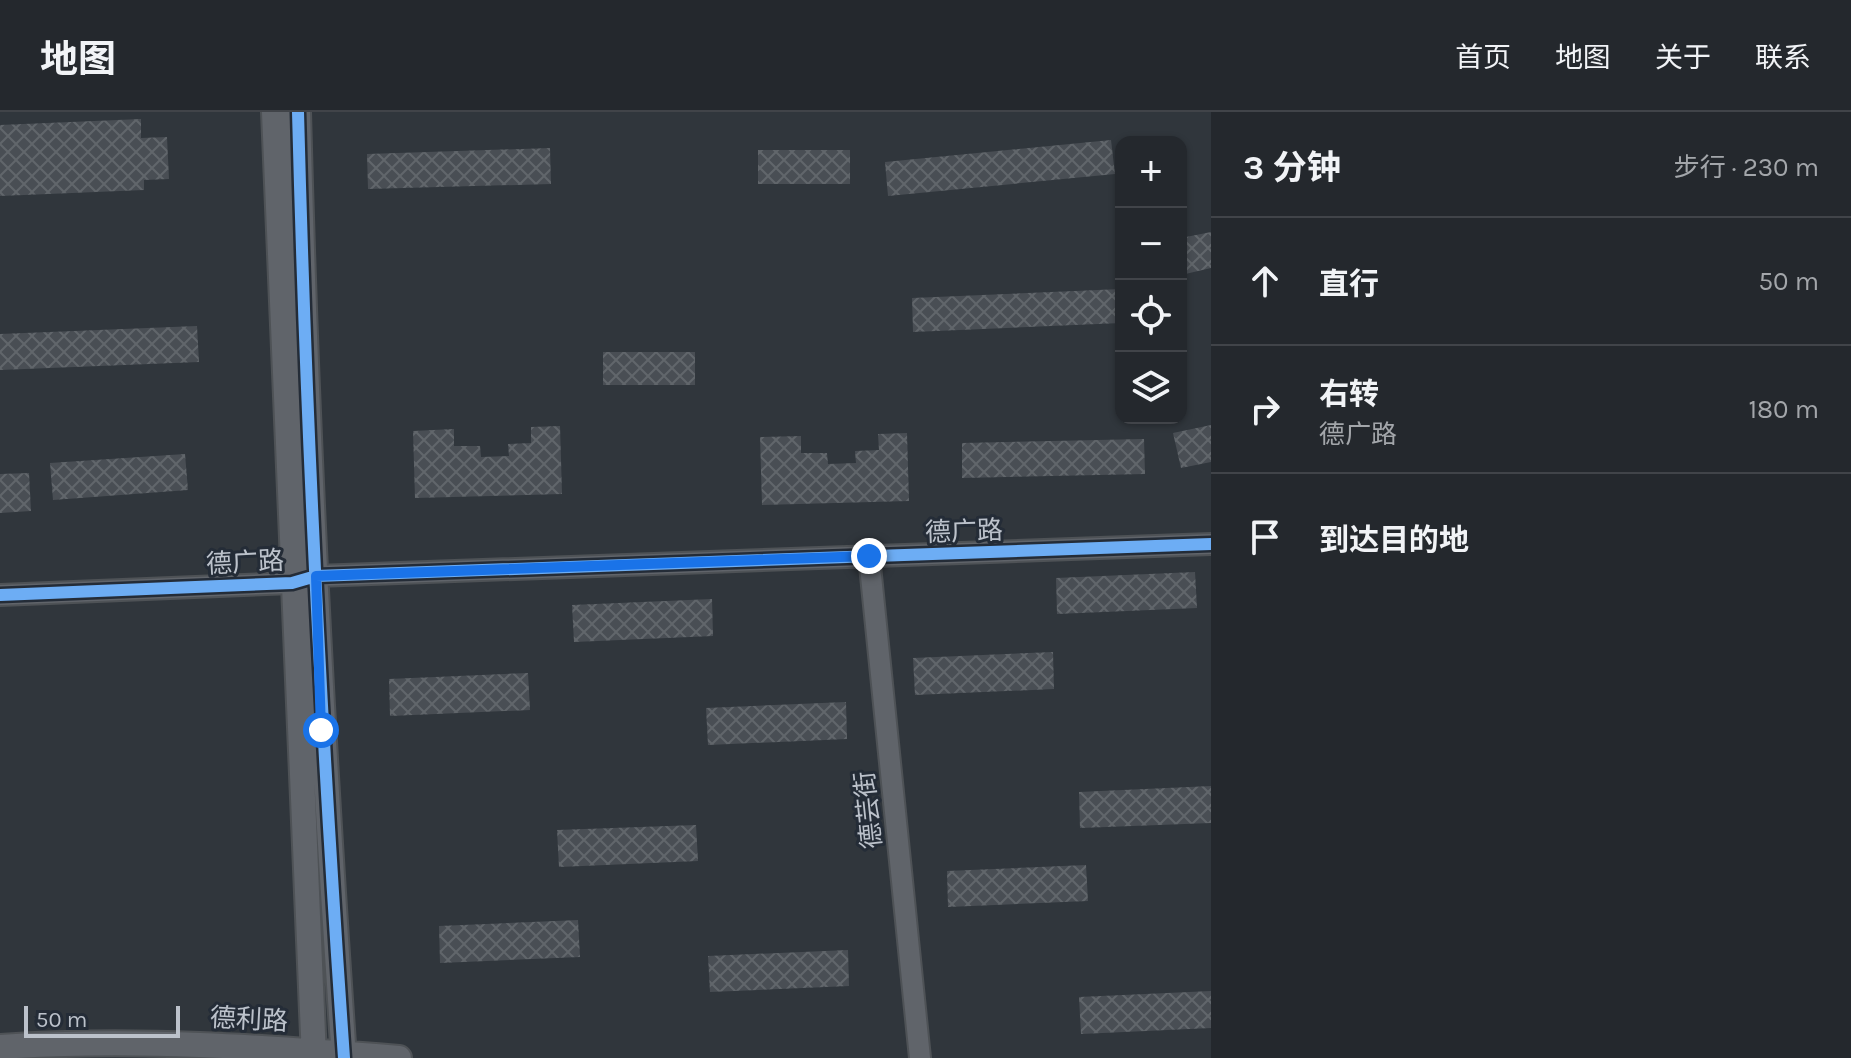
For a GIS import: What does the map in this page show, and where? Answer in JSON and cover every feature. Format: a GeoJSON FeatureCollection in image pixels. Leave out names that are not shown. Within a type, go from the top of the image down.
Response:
{"type":"FeatureCollection","features":[{"type":"Feature","properties":{"kind":"street"},"geometry":{"type":"LineString","coordinates":[[274,112],[314,1054]]}},
{"type":"Feature","properties":{"kind":"street"},"geometry":{"type":"LineString","coordinates":[[298,112],[304,345],[321,730],[344,1056]]}},
{"type":"Feature","properties":{"kind":"street","name":"德广路"},"geometry":{"type":"LineString","coordinates":[[0,595],[292,583],[316,576],[1211,544]]}},
{"type":"Feature","properties":{"kind":"street","name":"德芸街"},"geometry":{"type":"LineString","coordinates":[[869,556],[920,1058]]}},
{"type":"Feature","properties":{"kind":"street","name":"德利路"},"geometry":{"type":"LineString","coordinates":[[0,1047],[65,1043],[216,1044],[314,1054],[399,1058]]}},
{"type":"Feature","properties":{"kind":"building"},"geometry":{"type":"Polygon","coordinates":[[[141,119],[141,138],[167,137],[169,179],[144,180],[144,190],[0,196],[0,125],[141,119]]]}},
{"type":"Feature","properties":{"kind":"building"},"geometry":{"type":"Polygon","coordinates":[[[1111,140],[1115,174],[888,196],[885,162],[1111,140]]]}},
{"type":"Feature","properties":{"kind":"building"},"geometry":{"type":"Polygon","coordinates":[[[550,148],[551,184],[368,189],[367,154],[550,148]]]}},
{"type":"Feature","properties":{"kind":"building"},"geometry":{"type":"Polygon","coordinates":[[[758,150],[850,150],[850,184],[758,184],[758,150]]]}},
{"type":"Feature","properties":{"kind":"building"},"geometry":{"type":"Polygon","coordinates":[[[1211,232],[1211,268],[1187,274],[1187,237],[1211,232]]]}},
{"type":"Feature","properties":{"kind":"building"},"geometry":{"type":"Polygon","coordinates":[[[1115,289],[1115,323],[913,332],[912,298],[1115,289]]]}},
{"type":"Feature","properties":{"kind":"building"},"geometry":{"type":"Polygon","coordinates":[[[197,326],[199,362],[0,370],[0,334],[197,326]]]}},
{"type":"Feature","properties":{"kind":"building"},"geometry":{"type":"Polygon","coordinates":[[[603,352],[695,352],[695,385],[603,385],[603,352]]]}},
{"type":"Feature","properties":{"kind":"building"},"geometry":{"type":"Polygon","coordinates":[[[1211,425],[1211,462],[1181,468],[1173,433],[1211,425]]]}},
{"type":"Feature","properties":{"kind":"building"},"geometry":{"type":"Polygon","coordinates":[[[560,426],[562,494],[415,498],[413,431],[454,429],[454,446],[480,446],[481,457],[509,456],[508,444],[531,443],[531,427],[560,426]]]}},
{"type":"Feature","properties":{"kind":"building"},"geometry":{"type":"Polygon","coordinates":[[[907,433],[909,501],[762,505],[760,437],[801,436],[801,453],[827,453],[828,464],[856,463],[855,451],[879,450],[878,434],[907,433]]]}},
{"type":"Feature","properties":{"kind":"building"},"geometry":{"type":"Polygon","coordinates":[[[1144,439],[1145,474],[962,478],[962,443],[1144,439]]]}},
{"type":"Feature","properties":{"kind":"building"},"geometry":{"type":"Polygon","coordinates":[[[185,454],[188,490],[53,500],[50,463],[185,454]]]}},
{"type":"Feature","properties":{"kind":"building"},"geometry":{"type":"Polygon","coordinates":[[[29,473],[31,511],[0,513],[0,474],[29,473]]]}},
{"type":"Feature","properties":{"kind":"building"},"geometry":{"type":"Polygon","coordinates":[[[1195,572],[1197,608],[1057,614],[1056,578],[1195,572]]]}},
{"type":"Feature","properties":{"kind":"building"},"geometry":{"type":"Polygon","coordinates":[[[712,599],[713,636],[574,642],[572,605],[712,599]]]}},
{"type":"Feature","properties":{"kind":"building"},"geometry":{"type":"Polygon","coordinates":[[[1053,652],[1054,689],[915,695],[913,658],[1053,652]]]}},
{"type":"Feature","properties":{"kind":"building"},"geometry":{"type":"Polygon","coordinates":[[[528,673],[530,710],[390,716],[389,679],[528,673]]]}},
{"type":"Feature","properties":{"kind":"building"},"geometry":{"type":"Polygon","coordinates":[[[846,702],[847,739],[708,745],[706,708],[846,702]]]}},
{"type":"Feature","properties":{"kind":"building"},"geometry":{"type":"Polygon","coordinates":[[[1211,786],[1211,823],[1080,828],[1079,792],[1211,786]]]}},
{"type":"Feature","properties":{"kind":"building"},"geometry":{"type":"Polygon","coordinates":[[[696,825],[698,861],[559,867],[557,830],[696,825]]]}},
{"type":"Feature","properties":{"kind":"building"},"geometry":{"type":"Polygon","coordinates":[[[1086,865],[1088,901],[948,907],[947,871],[1086,865]]]}},
{"type":"Feature","properties":{"kind":"building"},"geometry":{"type":"Polygon","coordinates":[[[578,920],[580,957],[440,963],[439,926],[578,920]]]}},
{"type":"Feature","properties":{"kind":"building"},"geometry":{"type":"Polygon","coordinates":[[[848,950],[849,986],[710,992],[708,956],[848,950]]]}},
{"type":"Feature","properties":{"kind":"building"},"geometry":{"type":"Polygon","coordinates":[[[1211,991],[1211,1028],[1081,1034],[1079,997],[1211,991]]]}},
{"type":"Feature","properties":{"kind":"cycle path"},"geometry":{"type":"LineString","coordinates":[[298,112],[316,585],[344,1058]]}},
{"type":"Feature","properties":{"kind":"cycle path"},"geometry":{"type":"LineString","coordinates":[[0,595],[292,583],[316,576],[1211,544]]}},
{"type":"Feature","properties":{"kind":"route"},"geometry":{"type":"LineString","coordinates":[[321,730],[316,576],[869,556]]}}]}
